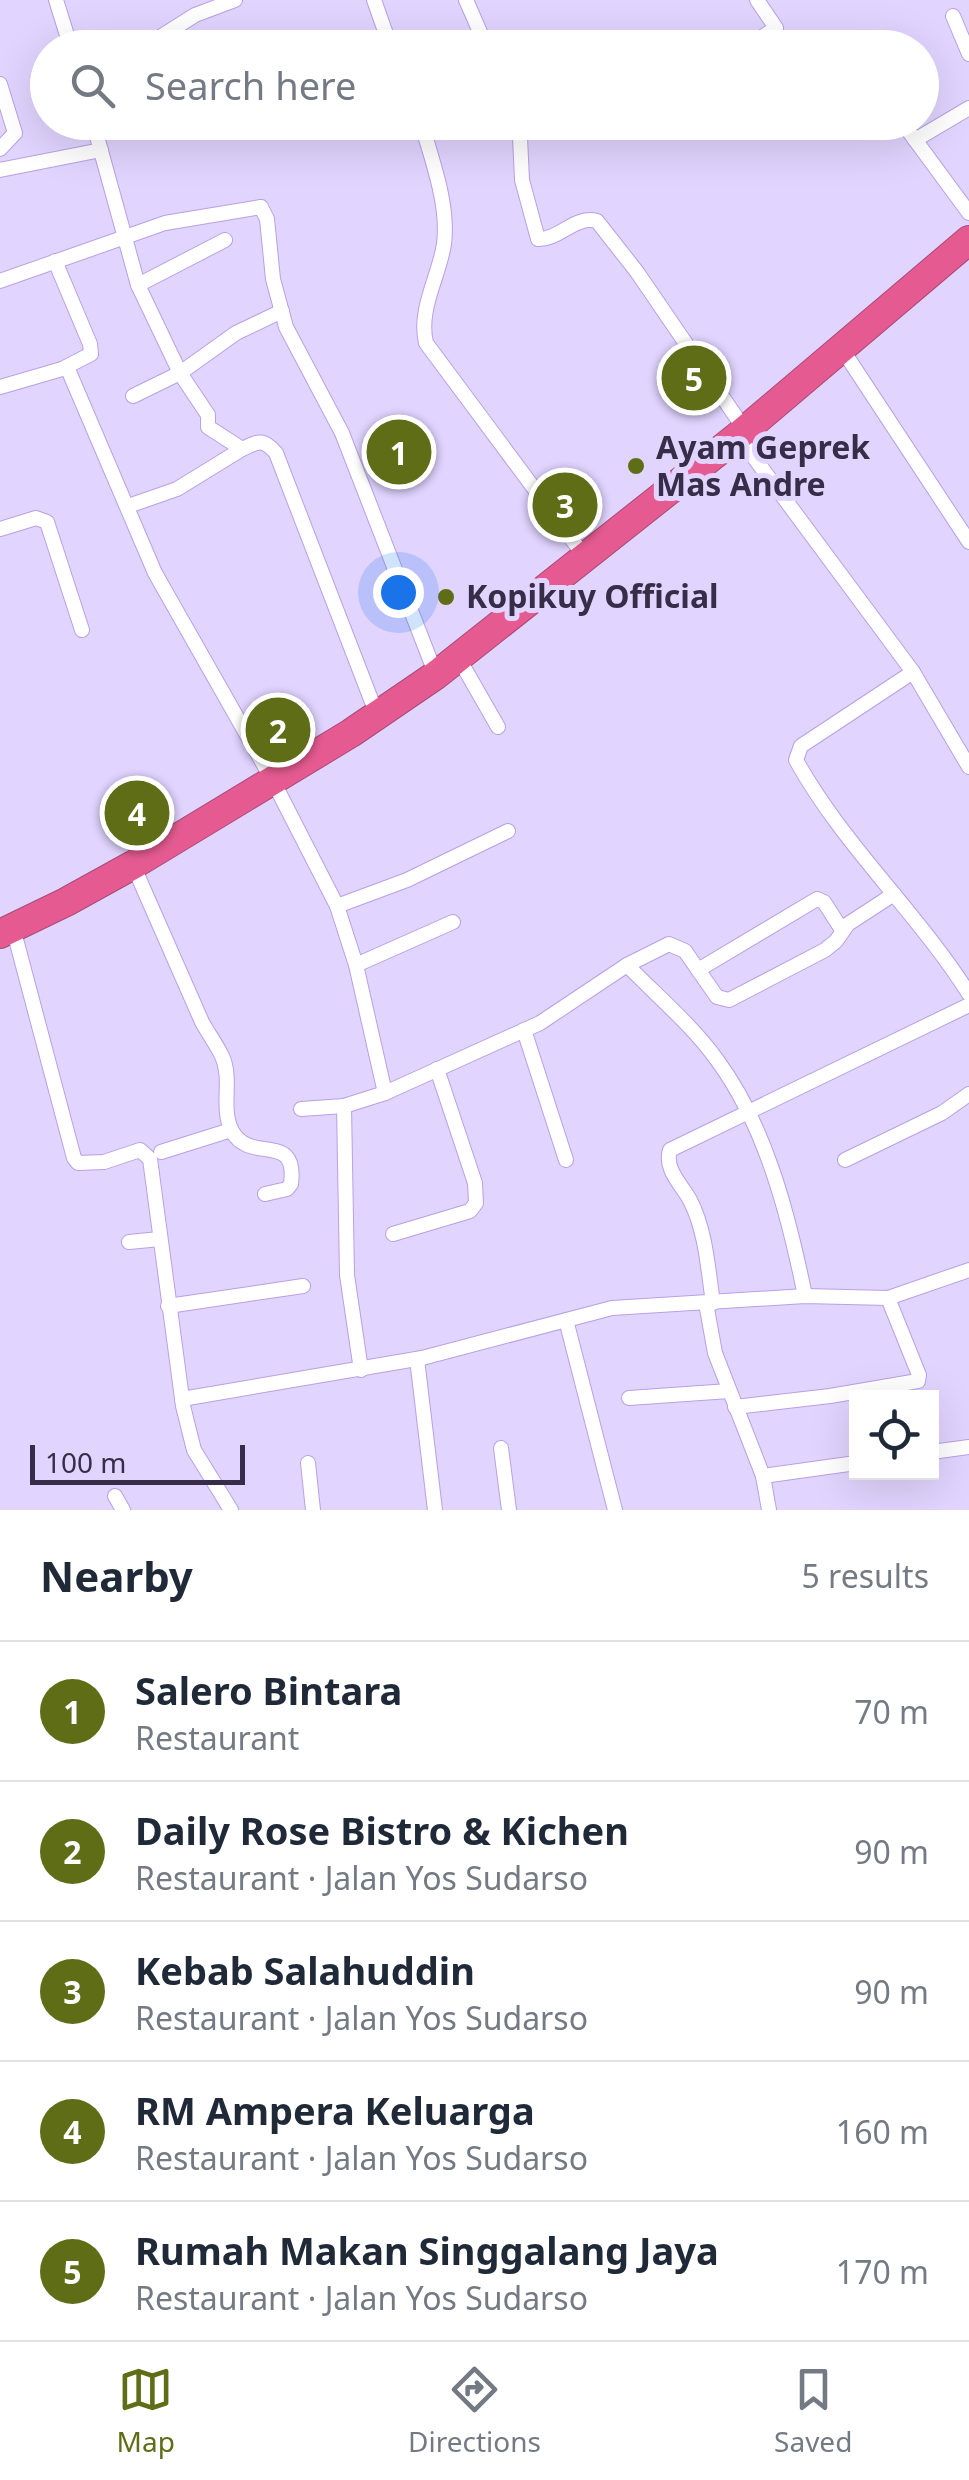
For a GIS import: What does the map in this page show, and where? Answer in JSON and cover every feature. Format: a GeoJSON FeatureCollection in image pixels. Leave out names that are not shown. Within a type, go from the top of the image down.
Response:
{"type":"FeatureCollection","features":[{"type":"Feature","properties":{"kind":"highway"},"geometry":{"type":"LineString","coordinates":[[5,927],[133,865],[273,781],[447,666],[741,433],[969,240]]}},
{"type":"Feature","properties":{"kind":"street"},"geometry":{"type":"LineString","coordinates":[[56,0],[65,30]]}},
{"type":"Feature","properties":{"kind":"street"},"geometry":{"type":"LineString","coordinates":[[173,30],[207,9],[235,0]]}},
{"type":"Feature","properties":{"kind":"street"},"geometry":{"type":"LineString","coordinates":[[374,0],[385,30]]}},
{"type":"Feature","properties":{"kind":"street"},"geometry":{"type":"LineString","coordinates":[[466,0],[479,30]]}},
{"type":"Feature","properties":{"kind":"street"},"geometry":{"type":"LineString","coordinates":[[756,0],[776,28],[773,30]]}},
{"type":"Feature","properties":{"kind":"street"},"geometry":{"type":"LineString","coordinates":[[953,16],[969,54]]}},
{"type":"Feature","properties":{"kind":"street"},"geometry":{"type":"LineString","coordinates":[[0,84],[14,133],[0,149]]}},
{"type":"Feature","properties":{"kind":"street"},"geometry":{"type":"LineString","coordinates":[[939,126],[969,108]]}},
{"type":"Feature","properties":{"kind":"street"},"geometry":{"type":"LineString","coordinates":[[98,140],[138,285],[180,372],[208,415],[208,427],[242,449]]}},
{"type":"Feature","properties":{"kind":"street"},"geometry":{"type":"LineString","coordinates":[[426,140],[445,232],[424,316],[426,342],[585,557]]}},
{"type":"Feature","properties":{"kind":"street"},"geometry":{"type":"LineString","coordinates":[[520,140],[522,180],[538,239],[545,240],[584,220],[597,221],[658,300],[741,433],[913,672],[969,767]]}},
{"type":"Feature","properties":{"kind":"street"},"geometry":{"type":"LineString","coordinates":[[916,140],[969,213]]}},
{"type":"Feature","properties":{"kind":"street"},"geometry":{"type":"LineString","coordinates":[[0,170],[101,150]]}},
{"type":"Feature","properties":{"kind":"street"},"geometry":{"type":"LineString","coordinates":[[0,280],[180,219],[261,207],[267,220],[274,279],[286,326],[342,434],[447,666],[498,727]]}},
{"type":"Feature","properties":{"kind":"street"},"geometry":{"type":"LineString","coordinates":[[138,285],[226,240]]}},
{"type":"Feature","properties":{"kind":"street"},"geometry":{"type":"LineString","coordinates":[[0,387],[88,358],[92,348],[55,262]]}},
{"type":"Feature","properties":{"kind":"street"},"geometry":{"type":"LineString","coordinates":[[133,396],[180,372],[236,333],[282,311]]}},
{"type":"Feature","properties":{"kind":"street"},"geometry":{"type":"LineString","coordinates":[[842,348],[969,542]]}},
{"type":"Feature","properties":{"kind":"street"},"geometry":{"type":"LineString","coordinates":[[67,367],[155,574],[273,781],[337,906],[356,965],[384,1093]]}},
{"type":"Feature","properties":{"kind":"street"},"geometry":{"type":"LineString","coordinates":[[128,506],[176,490],[255,440],[262,441],[276,453],[377,715]]}},
{"type":"Feature","properties":{"kind":"street"},"geometry":{"type":"LineString","coordinates":[[0,529],[36,518],[48,522],[82,630]]}},
{"type":"Feature","properties":{"kind":"street"},"geometry":{"type":"LineString","coordinates":[[913,672],[801,746],[796,760],[823,806],[950,964],[969,994]]}},
{"type":"Feature","properties":{"kind":"street"},"geometry":{"type":"LineString","coordinates":[[337,906],[407,880],[508,831]]}},
{"type":"Feature","properties":{"kind":"street"},"geometry":{"type":"LineString","coordinates":[[133,865],[222,1057],[227,1073],[227,1117],[231,1130],[248,1148],[279,1150],[287,1156],[291,1184],[287,1189],[265,1194]]}},
{"type":"Feature","properties":{"kind":"street"},"geometry":{"type":"LineString","coordinates":[[301,1110],[344,1106],[384,1093],[524,1030],[663,946],[676,945],[686,951],[717,997],[729,1000],[825,950],[842,930],[894,894]]}},
{"type":"Feature","properties":{"kind":"street"},"geometry":{"type":"LineString","coordinates":[[698,970],[817,899],[824,902],[842,930]]}},
{"type":"Feature","properties":{"kind":"street"},"geometry":{"type":"LineString","coordinates":[[356,965],[453,922]]}},
{"type":"Feature","properties":{"kind":"street"},"geometry":{"type":"LineString","coordinates":[[5,927],[74,1158],[78,1164],[88,1165],[140,1150],[150,1159],[182,1399],[194,1450],[232,1510]]}},
{"type":"Feature","properties":{"kind":"street"},"geometry":{"type":"LineString","coordinates":[[627,965],[717,1059],[747,1113],[786,1208],[805,1296]]}},
{"type":"Feature","properties":{"kind":"street"},"geometry":{"type":"LineString","coordinates":[[770,1510],[764,1476],[715,1354],[698,1223],[667,1158],[670,1150],[969,1006]]}},
{"type":"Feature","properties":{"kind":"street"},"geometry":{"type":"LineString","coordinates":[[524,1030],[566,1160]]}},
{"type":"Feature","properties":{"kind":"street"},"geometry":{"type":"LineString","coordinates":[[393,1234],[470,1210],[476,1202],[475,1183],[436,1069]]}},
{"type":"Feature","properties":{"kind":"street"},"geometry":{"type":"LineString","coordinates":[[845,1160],[942,1114],[969,1094]]}},
{"type":"Feature","properties":{"kind":"street"},"geometry":{"type":"LineString","coordinates":[[344,1106],[347,1275],[361,1370]]}},
{"type":"Feature","properties":{"kind":"street"},"geometry":{"type":"LineString","coordinates":[[161,1152],[231,1130]]}},
{"type":"Feature","properties":{"kind":"street"},"geometry":{"type":"LineString","coordinates":[[130,1242],[160,1239]]}},
{"type":"Feature","properties":{"kind":"street"},"geometry":{"type":"LineString","coordinates":[[182,1399],[417,1360],[612,1308],[805,1296],[888,1298],[969,1270]]}},
{"type":"Feature","properties":{"kind":"street"},"geometry":{"type":"LineString","coordinates":[[168,1306],[303,1286]]}},
{"type":"Feature","properties":{"kind":"street"},"geometry":{"type":"LineString","coordinates":[[735,1407],[918,1380],[888,1298]]}},
{"type":"Feature","properties":{"kind":"street"},"geometry":{"type":"LineString","coordinates":[[566,1320],[615,1510]]}},
{"type":"Feature","properties":{"kind":"street"},"geometry":{"type":"LineString","coordinates":[[417,1360],[435,1510]]}},
{"type":"Feature","properties":{"kind":"street"},"geometry":{"type":"LineString","coordinates":[[629,1398],[728,1391]]}},
{"type":"Feature","properties":{"kind":"street"},"geometry":{"type":"LineString","coordinates":[[939,1451],[969,1447]]}},
{"type":"Feature","properties":{"kind":"street"},"geometry":{"type":"LineString","coordinates":[[501,1448],[509,1510]]}},
{"type":"Feature","properties":{"kind":"street"},"geometry":{"type":"LineString","coordinates":[[308,1463],[313,1510]]}},
{"type":"Feature","properties":{"kind":"street"},"geometry":{"type":"LineString","coordinates":[[764,1476],[849,1464]]}},
{"type":"Feature","properties":{"kind":"place","name":"Rumah Makan Singgalang Jaya"},"geometry":{"type":"Point","coordinates":[694,378]}},
{"type":"Feature","properties":{"kind":"place","name":"Salero Bintara"},"geometry":{"type":"Point","coordinates":[399,452]}},
{"type":"Feature","properties":{"kind":"place","name":"Ayam Geprek Mas Andre"},"geometry":{"type":"Point","coordinates":[636,466]}},
{"type":"Feature","properties":{"kind":"place","name":"Kebab Salahuddin"},"geometry":{"type":"Point","coordinates":[565,505]}},
{"type":"Feature","properties":{"kind":"place","name":"Kopikuy Official"},"geometry":{"type":"Point","coordinates":[446,597]}},
{"type":"Feature","properties":{"kind":"place","name":"Daily Rose Bistro & Kichen"},"geometry":{"type":"Point","coordinates":[278,730]}},
{"type":"Feature","properties":{"kind":"place","name":"RM Ampera Keluarga"},"geometry":{"type":"Point","coordinates":[137,813]}}]}
